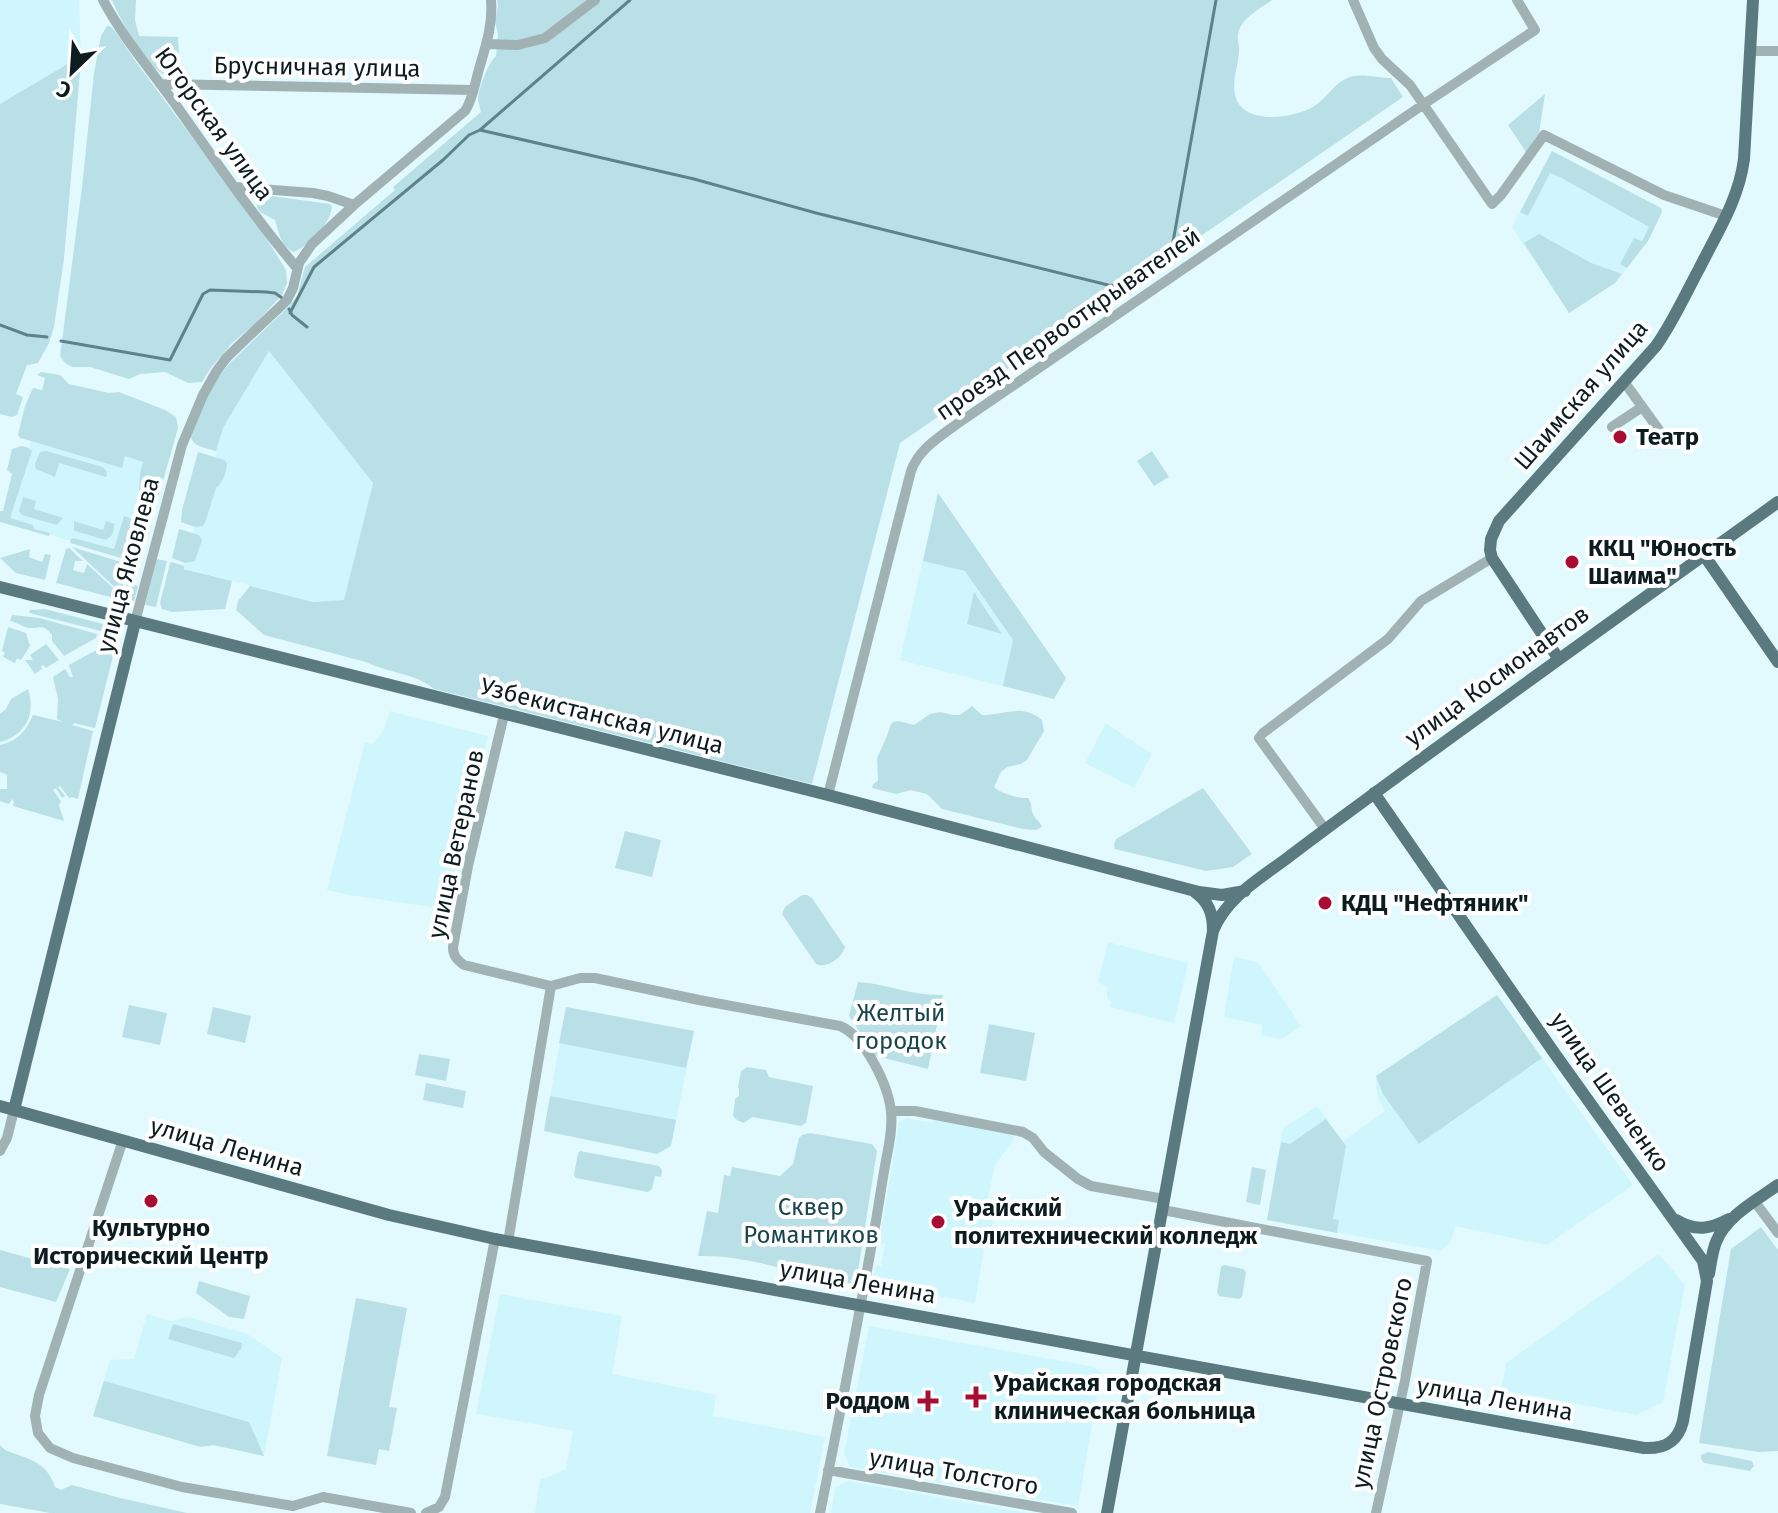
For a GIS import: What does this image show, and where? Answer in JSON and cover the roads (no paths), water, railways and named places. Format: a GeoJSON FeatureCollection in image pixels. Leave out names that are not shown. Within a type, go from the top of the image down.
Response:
{"type":"FeatureCollection","features":[{"type":"Feature","properties":{"kind":"main road","name":"Шаимская улица"},"geometry":{"type":"LineString","coordinates":[[1492,558],[1491,539],[1499,521],[1656,346],[1735,197],[1742,173],[1753,0]]}},
{"type":"Feature","properties":{"kind":"main road","name":"улица Космонавтов"},"geometry":{"type":"LineString","coordinates":[[1213,931],[1227,907],[1325,829],[1778,502]]}},
{"type":"Feature","properties":{"kind":"main road"},"geometry":{"type":"LineString","coordinates":[[1704,555],[1778,662]]}},
{"type":"Feature","properties":{"kind":"main road"},"geometry":{"type":"LineString","coordinates":[[1492,558],[1558,658]]}},
{"type":"Feature","properties":{"kind":"main road","name":"Узбекистанская улица"},"geometry":{"type":"LineString","coordinates":[[0,587],[1192,890],[1222,895],[1245,891]]}},
{"type":"Feature","properties":{"kind":"main road","name":"улица Яковлева"},"geometry":{"type":"LineString","coordinates":[[14,1110],[135,622]]}},
{"type":"Feature","properties":{"kind":"main road","name":"улица Шевченко"},"geometry":{"type":"LineString","coordinates":[[1374,793],[1703,1261],[1707,1281]]}},
{"type":"Feature","properties":{"kind":"main road"},"geometry":{"type":"LineString","coordinates":[[1107,1513],[1213,931],[1211,909],[1192,890]]}},
{"type":"Feature","properties":{"kind":"main road","name":"улица Ленина"},"geometry":{"type":"LineString","coordinates":[[0,1106],[389,1215],[508,1242],[1644,1448],[1670,1444],[1683,1421],[1707,1281]]}},
{"type":"Feature","properties":{"kind":"main road"},"geometry":{"type":"LineString","coordinates":[[1707,1281],[1716,1241],[1722,1230],[1778,1185]]}},
{"type":"Feature","properties":{"kind":"main road"},"geometry":{"type":"LineString","coordinates":[[1673,1219],[1688,1227],[1703,1229],[1736,1216]]}},
{"type":"Feature","properties":{"kind":"street","name":"Югорская улица"},"geometry":{"type":"LineString","coordinates":[[103,0],[160,84],[297,268]]}},
{"type":"Feature","properties":{"kind":"street","name":"улица Яковлева"},"geometry":{"type":"LineString","coordinates":[[135,622],[182,445],[210,382],[227,357],[287,300],[302,256],[312,244],[465,111],[471,102],[487,44],[491,0]]}},
{"type":"Feature","properties":{"kind":"street"},"geometry":{"type":"LineString","coordinates":[[487,44],[518,45],[545,38],[595,0]]}},
{"type":"Feature","properties":{"kind":"street"},"geometry":{"type":"LineString","coordinates":[[1353,0],[1374,48],[1410,85],[1492,204],[1544,135],[1664,195],[1726,216]]}},
{"type":"Feature","properties":{"kind":"street","name":"проезд Первооткрывателей"},"geometry":{"type":"LineString","coordinates":[[828,795],[911,471],[920,454],[957,424],[1535,30],[1517,0]]}},
{"type":"Feature","properties":{"kind":"street"},"geometry":{"type":"LineString","coordinates":[[1750,51],[1778,51]]}},
{"type":"Feature","properties":{"kind":"street","name":"Брусничная улица"},"geometry":{"type":"LineString","coordinates":[[160,84],[473,90]]}},
{"type":"Feature","properties":{"kind":"street"},"geometry":{"type":"LineString","coordinates":[[235,187],[313,193],[354,205]]}},
{"type":"Feature","properties":{"kind":"street"},"geometry":{"type":"LineString","coordinates":[[1625,383],[1667,441]]}},
{"type":"Feature","properties":{"kind":"street"},"geometry":{"type":"LineString","coordinates":[[1612,427],[1642,407]]}},
{"type":"Feature","properties":{"kind":"street"},"geometry":{"type":"LineString","coordinates":[[1325,829],[1259,738],[1388,639],[1417,604],[1492,558]]}},
{"type":"Feature","properties":{"kind":"street","name":"улица Ветеранов"},"geometry":{"type":"LineString","coordinates":[[504,715],[471,854],[453,951],[464,965],[551,986]]}},
{"type":"Feature","properties":{"kind":"street"},"geometry":{"type":"LineString","coordinates":[[508,1242],[551,986],[580,978],[595,978],[840,1026],[851,1032],[872,1061],[885,1087],[891,1111],[889,1143],[820,1513]]}},
{"type":"Feature","properties":{"kind":"street","name":"улица Яковлева"},"geometry":{"type":"LineString","coordinates":[[0,1151],[7,1138],[14,1110]]}},
{"type":"Feature","properties":{"kind":"street"},"geometry":{"type":"LineString","coordinates":[[891,1111],[915,1111],[1023,1132],[1033,1138],[1044,1152],[1091,1186],[1164,1204]]}},
{"type":"Feature","properties":{"kind":"street"},"geometry":{"type":"LineString","coordinates":[[123,1140],[39,1395],[35,1416],[38,1433],[50,1448],[73,1458],[182,1487],[293,1506],[323,1497],[411,1513]]}},
{"type":"Feature","properties":{"kind":"street"},"geometry":{"type":"LineString","coordinates":[[1755,1202],[1778,1233]]}},
{"type":"Feature","properties":{"kind":"street","name":"улица Островского"},"geometry":{"type":"LineString","coordinates":[[1164,1204],[1427,1261],[1376,1513]]}},
{"type":"Feature","properties":{"kind":"street"},"geometry":{"type":"LineString","coordinates":[[426,1513],[439,1507],[445,1497],[495,1239]]}},
{"type":"Feature","properties":{"kind":"street","name":"улица Толстого"},"geometry":{"type":"LineString","coordinates":[[828,1470],[1072,1513]]}},
{"type":"Feature","properties":{"kind":"waterway"},"geometry":{"type":"LineString","coordinates":[[290,313],[314,267],[469,135],[480,130],[630,0]]}},
{"type":"Feature","properties":{"kind":"waterway"},"geometry":{"type":"LineString","coordinates":[[480,130],[694,179],[816,213],[1121,286],[1167,251],[1173,242],[1216,0]]}},
{"type":"Feature","properties":{"kind":"waterway"},"geometry":{"type":"LineString","coordinates":[[61,341],[170,360],[203,294],[210,290],[266,292],[282,298]]}},
{"type":"Feature","properties":{"kind":"waterway"},"geometry":{"type":"LineString","coordinates":[[289,309],[307,327]]}},
{"type":"Feature","properties":{"kind":"waterway"},"geometry":{"type":"LineString","coordinates":[[0,325],[27,335],[47,337]]}},
{"type":"Feature","properties":{"kind":"place","name":"Театр"},"geometry":{"type":"Point","coordinates":[1620,437]}},
{"type":"Feature","properties":{"kind":"place","name":"ККЦ \"Юность Шаима\""},"geometry":{"type":"Point","coordinates":[1572,562]}},
{"type":"Feature","properties":{"kind":"place","name":"КДЦ \"Нефтяник\""},"geometry":{"type":"Point","coordinates":[1325,903]}},
{"type":"Feature","properties":{"kind":"place","name":"Культурно Исторический Центр"},"geometry":{"type":"Point","coordinates":[151,1201]}},
{"type":"Feature","properties":{"kind":"place","name":"Урайский политехнический колледж"},"geometry":{"type":"Point","coordinates":[938,1222]}},
{"type":"Feature","properties":{"kind":"place","name":"Урайская городская клиническая больница"},"geometry":{"type":"Point","coordinates":[976,1397]}},
{"type":"Feature","properties":{"kind":"place","name":"Роддом"},"geometry":{"type":"Point","coordinates":[928,1401]}},
{"type":"Feature","properties":{"kind":"park label","name":"Желтый городок"},"geometry":{"type":"Point","coordinates":[901,1027]}},
{"type":"Feature","properties":{"kind":"park label","name":"Сквер Романтиков"},"geometry":{"type":"Point","coordinates":[811,1221]}}]}
